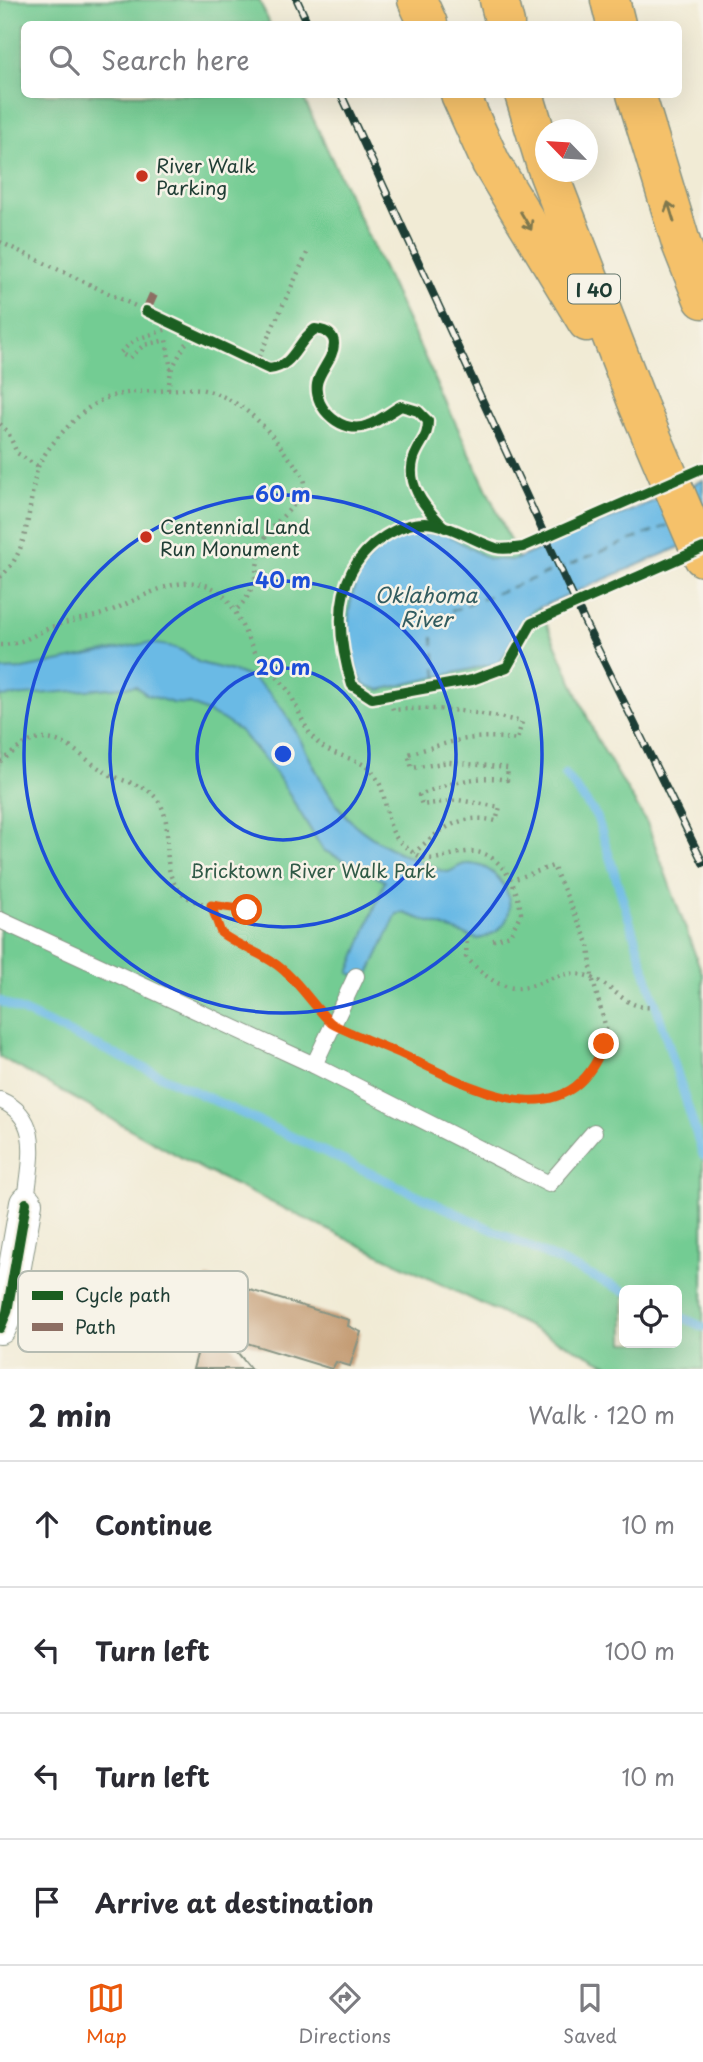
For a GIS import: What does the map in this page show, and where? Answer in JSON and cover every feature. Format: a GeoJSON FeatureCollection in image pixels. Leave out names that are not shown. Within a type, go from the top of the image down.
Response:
{"type":"FeatureCollection","features":[{"type":"Feature","properties":{"kind":"highway"},"geometry":{"type":"LineString","coordinates":[[417,0],[427,21]]}},
{"type":"Feature","properties":{"kind":"highway"},"geometry":{"type":"LineString","coordinates":[[435,0],[443,21]]}},
{"type":"Feature","properties":{"kind":"highway"},"geometry":{"type":"LineString","coordinates":[[499,0],[504,21]]}},
{"type":"Feature","properties":{"kind":"highway"},"geometry":{"type":"LineString","coordinates":[[610,0],[614,21]]}},
{"type":"Feature","properties":{"kind":"highway"},"geometry":{"type":"LineString","coordinates":[[462,98],[491,163],[639,407]]}},
{"type":"Feature","properties":{"kind":"highway"},"geometry":{"type":"LineString","coordinates":[[469,98],[491,163]]}},
{"type":"Feature","properties":{"kind":"highway"},"geometry":{"type":"LineString","coordinates":[[525,98],[535,132]]}},
{"type":"Feature","properties":{"kind":"highway"},"geometry":{"type":"LineString","coordinates":[[637,98],[682,246],[703,299]]}},
{"type":"Feature","properties":{"kind":"highway","name":"I 40"},"geometry":{"type":"LineString","coordinates":[[552,182],[639,407],[703,557]]}},
{"type":"Feature","properties":{"kind":"street"},"geometry":{"type":"LineString","coordinates":[[0,1328],[7,1312],[26,1203]]}},
{"type":"Feature","properties":{"kind":"lane"},"geometry":{"type":"LineString","coordinates":[[0,920],[314,1065],[549,1184],[594,1132]]}},
{"type":"Feature","properties":{"kind":"lane"},"geometry":{"type":"LineString","coordinates":[[314,1065],[356,976]]}},
{"type":"Feature","properties":{"kind":"lane"},"geometry":{"type":"LineString","coordinates":[[0,1100],[14,1106],[32,1133],[26,1203]]}},
{"type":"Feature","properties":{"kind":"path"},"geometry":{"type":"LineString","coordinates":[[0,242],[197,336],[172,370]]}},
{"type":"Feature","properties":{"kind":"path"},"geometry":{"type":"LineString","coordinates":[[269,369],[250,361],[309,249]]}},
{"type":"Feature","properties":{"kind":"path"},"geometry":{"type":"LineString","coordinates":[[168,391],[172,370],[166,340],[144,345],[129,358],[120,353],[134,340],[177,326]]}},
{"type":"Feature","properties":{"kind":"path"},"geometry":{"type":"LineString","coordinates":[[0,577],[13,566],[24,540],[37,467],[68,425],[96,403],[125,392],[200,389],[243,407],[265,425],[302,475],[305,486],[300,500],[270,530],[259,553],[254,589],[235,611]]}},
{"type":"Feature","properties":{"kind":"path"},"geometry":{"type":"LineString","coordinates":[[0,424],[8,432],[17,453],[37,467]]}},
{"type":"Feature","properties":{"kind":"path"},"geometry":{"type":"LineString","coordinates":[[0,645],[17,645],[55,626],[104,613],[174,584],[196,583],[213,589],[235,611],[256,654],[288,689],[317,743],[363,764],[375,774],[384,795],[389,824],[401,844],[414,853],[437,860],[467,852],[478,853],[497,863],[512,880],[521,913],[510,935],[491,941]]}},
{"type":"Feature","properties":{"kind":"path"},"geometry":{"type":"LineString","coordinates":[[401,692],[385,695],[393,710],[422,708],[473,711],[522,722],[517,740],[489,735],[459,738],[408,754],[412,768],[449,761],[508,768],[507,780],[490,776],[455,782],[419,795],[422,805],[458,800],[499,807],[496,821],[480,817],[463,819],[440,828],[414,853]]}},
{"type":"Feature","properties":{"kind":"path"},"geometry":{"type":"LineString","coordinates":[[0,761],[26,742],[57,740],[108,774],[144,786],[159,800],[164,811],[168,830],[168,863],[173,883],[189,898],[211,905],[247,910]]}},
{"type":"Feature","properties":{"kind":"path"},"geometry":{"type":"LineString","coordinates":[[211,905],[221,933],[277,965],[297,983],[333,1026],[497,1098],[544,1100],[572,1088],[599,1056],[607,1032],[592,977],[589,945],[552,866],[512,880]]}},
{"type":"Feature","properties":{"kind":"path"},"geometry":{"type":"LineString","coordinates":[[467,935],[467,957],[483,975],[501,986],[530,989],[572,972],[592,977],[629,1003],[653,1007]]}},
{"type":"Feature","properties":{"kind":"green space","name":"Bricktown River Walk Park"},"geometry":{"type":"Polygon","coordinates":[[[0,0],[259,0],[269,21],[21,21],[21,98],[303,98],[500,518],[597,739],[647,823],[703,976],[703,1369],[617,1369],[204,1170],[0,1057],[0,0]]]}},
{"type":"Feature","properties":{"kind":"water","name":"Oklahoma River"},"geometry":{"type":"Polygon","coordinates":[[[703,480],[703,537],[533,610],[521,624],[498,663],[380,690],[364,685],[350,648],[350,608],[354,588],[362,570],[374,554],[389,542],[408,535],[443,532],[489,559],[514,560],[703,480]]]}},
{"type":"Feature","properties":{"kind":"water"},"geometry":{"type":"Polygon","coordinates":[[[147,643],[179,649],[196,661],[234,671],[252,679],[282,708],[326,788],[338,807],[353,823],[384,845],[442,871],[448,872],[467,864],[481,866],[493,873],[503,884],[508,896],[509,909],[505,922],[495,932],[478,939],[404,913],[397,914],[366,980],[349,973],[385,881],[323,850],[276,773],[240,731],[190,704],[173,703],[147,695],[136,686],[0,697],[0,670],[23,669],[147,643]]]}},
{"type":"Feature","properties":{"kind":"building"},"geometry":{"type":"Polygon","coordinates":[[[248,1289],[349,1320],[348,1326],[361,1332],[350,1366],[336,1362],[332,1369],[248,1343],[248,1289]]]}},
{"type":"Feature","properties":{"kind":"building"},"geometry":{"type":"Polygon","coordinates":[[[198,1352],[237,1352],[251,1369],[193,1369],[198,1352]]]}},
{"type":"Feature","properties":{"kind":"waterway"},"geometry":{"type":"LineString","coordinates":[[565,774],[597,817],[703,1155]]}},
{"type":"Feature","properties":{"kind":"waterway"},"geometry":{"type":"LineString","coordinates":[[0,1001],[619,1289]]}},
{"type":"Feature","properties":{"kind":"waterway"},"geometry":{"type":"LineString","coordinates":[[682,1317],[703,1327]]}},
{"type":"Feature","properties":{"kind":"ferry route"},"geometry":{"type":"LineString","coordinates":[[437,677],[431,619],[669,525]]}},
{"type":"Feature","properties":{"kind":"railway"},"geometry":{"type":"LineString","coordinates":[[297,0],[307,21]]}},
{"type":"Feature","properties":{"kind":"railway"},"geometry":{"type":"LineString","coordinates":[[343,98],[587,627],[703,863]]}},
{"type":"Feature","properties":{"kind":"marked path"},"geometry":{"type":"LineString","coordinates":[[146,311],[155,291]]}},
{"type":"Feature","properties":{"kind":"cycle path"},"geometry":{"type":"LineString","coordinates":[[146,311],[269,369],[290,359],[315,329],[328,333],[334,344],[332,354],[317,384],[317,393],[325,411],[349,427],[368,425],[401,406],[418,411],[428,421],[426,434],[413,462],[414,483],[423,503],[445,528]]}},
{"type":"Feature","properties":{"kind":"cycle path"},"geometry":{"type":"LineString","coordinates":[[703,468],[523,547],[496,548],[452,530],[425,523],[404,526],[385,536],[367,550],[346,584],[342,603],[342,643],[352,685],[372,698],[472,680],[507,667],[532,623],[703,548]]}},
{"type":"Feature","properties":{"kind":"cycle path"},"geometry":{"type":"LineString","coordinates":[[0,1328],[7,1312],[26,1203]]}},
{"type":"Feature","properties":{"kind":"place","name":"River Walk Parking"},"geometry":{"type":"Point","coordinates":[142,176]}},
{"type":"Feature","properties":{"kind":"place","name":"Centennial Land Run Monument"},"geometry":{"type":"Point","coordinates":[146,537]}},
{"type":"Feature","properties":{"kind":"route"},"geometry":{"type":"LineString","coordinates":[[247,910],[211,905],[221,933],[277,965],[297,983],[333,1026],[347,1029],[497,1098],[544,1100],[572,1088],[592,1068],[604,1044]]}}]}
